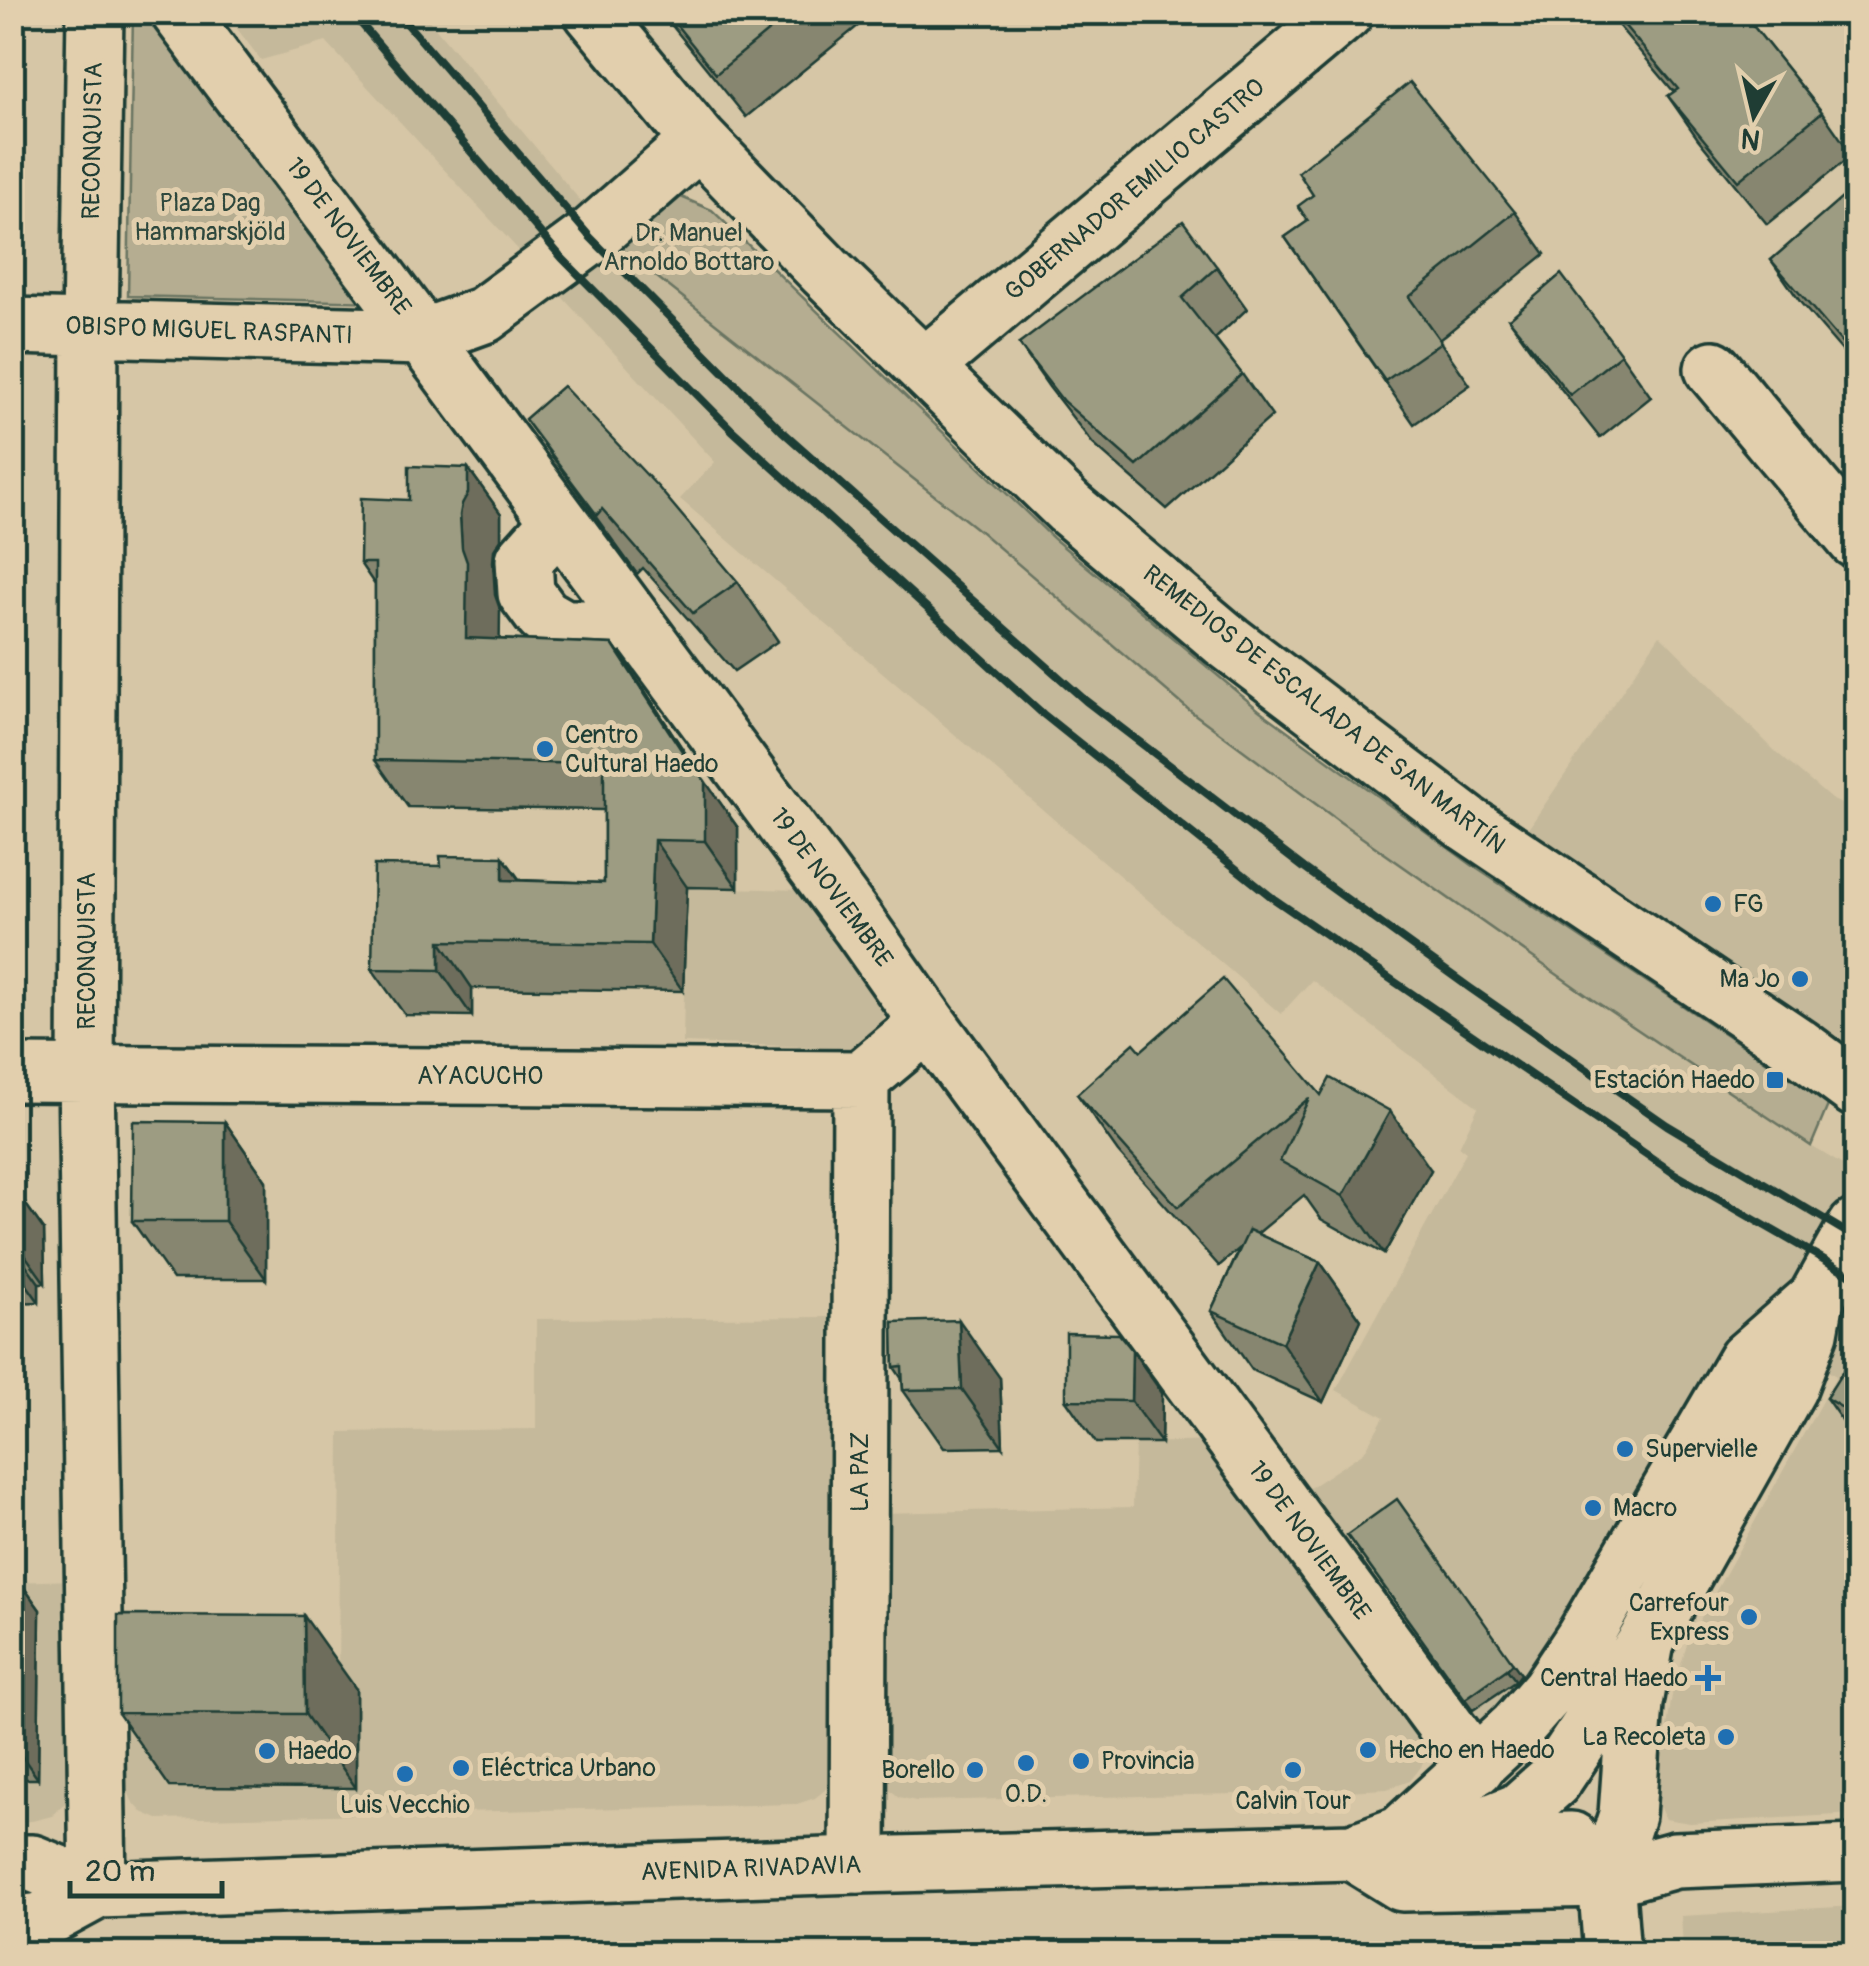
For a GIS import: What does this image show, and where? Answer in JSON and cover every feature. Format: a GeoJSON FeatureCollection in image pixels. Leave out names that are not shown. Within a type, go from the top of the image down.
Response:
{"type":"FeatureCollection","features":[{"type":"Feature","properties":{"kind":"street","name":"RECONQUISTA"},"geometry":{"type":"LineString","coordinates":[[95,12],[86,1072],[98,1890]]}},
{"type":"Feature","properties":{"kind":"street","name":"19 DE NOVIEMBRE"},"geometry":{"type":"LineString","coordinates":[[179,12],[859,925],[1476,1767]]}},
{"type":"Feature","properties":{"kind":"street","name":"REMEDIOS DE ESCALADA DE SAN MARTÍN"},"geometry":{"type":"LineString","coordinates":[[592,12],[699,142],[825,271],[1069,508],[1224,639],[1466,823],[1856,1089]]}},
{"type":"Feature","properties":{"kind":"street","name":"GOBERNADOR EMILIO CASTRO"},"geometry":{"type":"LineString","coordinates":[[924,367],[1345,12]]}},
{"type":"Feature","properties":{"kind":"street","name":"OBISPO MIGUEL RASPANTI"},"geometry":{"type":"LineString","coordinates":[[12,326],[423,337],[484,315],[590,236],[699,142]]}},
{"type":"Feature","properties":{"kind":"street"},"geometry":{"type":"LineString","coordinates":[[1714,369],[1856,540]]}},
{"type":"Feature","properties":{"kind":"street"},"geometry":{"type":"LineString","coordinates":[[862,1079],[928,1022]]}},
{"type":"Feature","properties":{"kind":"street","name":"AYACUCHO"},"geometry":{"type":"LineString","coordinates":[[12,1073],[862,1079]]}},
{"type":"Feature","properties":{"kind":"street","name":"LA PAZ"},"geometry":{"type":"LineString","coordinates":[[858,1865],[862,1079]]}},
{"type":"Feature","properties":{"kind":"street","name":"AVENIDA RIVADAVIA"},"geometry":{"type":"LineString","coordinates":[[12,1863],[32,1863],[98,1890],[1376,1843],[1486,1824],[1519,1811],[1554,1781],[1646,1642],[1789,1387],[1810,1332],[1816,1299],[1856,1227]]}},
{"type":"Feature","properties":{"kind":"street","name":"AVENIDA RIVADAVIA"},"geometry":{"type":"LineString","coordinates":[[1376,1843],[1476,1767],[1550,1690],[1746,1360],[1816,1299]]}},
{"type":"Feature","properties":{"kind":"street"},"geometry":{"type":"LineString","coordinates":[[1612,1954],[1606,1878],[1626,1815],[1635,1703],[1646,1642]]}},
{"type":"Feature","properties":{"kind":"street"},"geometry":{"type":"LineString","coordinates":[[1376,1843],[1402,1883],[1606,1878],[1675,1860],[1856,1853]]}},
{"type":"Feature","properties":{"kind":"street","name":"AVENIDA RIVADAVIA"},"geometry":{"type":"LineString","coordinates":[[12,1925],[41,1921],[98,1890]]}},
{"type":"Feature","properties":{"kind":"shaded area"},"geometry":{"type":"Polygon","coordinates":[[[225,13],[423,13],[620,248],[981,532],[1189,710],[1592,999],[1856,1173],[1856,1814],[1690,1823],[1665,1819],[1656,1799],[1672,1695],[1688,1641],[1836,1376],[1744,1320],[1556,1649],[1475,1733],[1296,1497],[1364,1452],[1384,1417],[1336,1390],[1466,1152],[1459,1147],[1478,1107],[1312,980],[1281,1014],[680,499],[715,462],[326,42],[261,60],[225,13]]]}},
{"type":"Feature","properties":{"kind":"shaded area"},"geometry":{"type":"Polygon","coordinates":[[[1660,635],[1776,752],[1831,799],[1856,811],[1856,1048],[1524,835],[1660,635]]]}},
{"type":"Feature","properties":{"kind":"shaded area"},"geometry":{"type":"Polygon","coordinates":[[[686,887],[800,890],[881,1003],[882,1029],[870,1042],[852,1048],[683,1043],[686,887]]]}},
{"type":"Feature","properties":{"kind":"shaded area"},"geometry":{"type":"Polygon","coordinates":[[[840,1317],[834,1770],[825,1790],[815,1798],[797,1804],[158,1819],[142,1812],[132,1801],[127,1789],[127,1680],[338,1678],[340,1432],[536,1429],[536,1319],[840,1317]]]}},
{"type":"Feature","properties":{"kind":"shaded area"},"geometry":{"type":"Polygon","coordinates":[[[1222,1441],[1425,1738],[1426,1753],[1410,1781],[1387,1789],[1324,1792],[916,1801],[890,1790],[881,1776],[880,1513],[1133,1507],[1135,1443],[1222,1441]]]}},
{"type":"Feature","properties":{"kind":"shaded area"},"geometry":{"type":"Polygon","coordinates":[[[75,1580],[72,1790],[52,1816],[13,1822],[12,1582],[75,1580]]]}},
{"type":"Feature","properties":{"kind":"shaded area"},"geometry":{"type":"Polygon","coordinates":[[[1856,1906],[1856,1953],[1468,1954],[1683,1948],[1681,1916],[1856,1906]]]}},
{"type":"Feature","properties":{"kind":"green space","name":"Plaza Dag Hammarskjöld"},"geometry":{"type":"Polygon","coordinates":[[[133,13],[153,13],[379,302],[128,296],[133,13]]]}},
{"type":"Feature","properties":{"kind":"green space","name":"Dr. Manuel Arnoldo Bottaro"},"geometry":{"type":"Polygon","coordinates":[[[681,197],[712,210],[1053,538],[1259,710],[1476,868],[1829,1103],[1811,1146],[1592,999],[1340,822],[1189,710],[981,532],[620,248],[681,197]]]}},
{"type":"Feature","properties":{"kind":"building"},"geometry":{"type":"Polygon","coordinates":[[[666,12],[792,12],[716,74],[666,12]]]}},
{"type":"Feature","properties":{"kind":"building"},"geometry":{"type":"Polygon","coordinates":[[[1613,12],[1742,12],[1822,112],[1738,181],[1668,96],[1678,89],[1613,12]]]}},
{"type":"Feature","properties":{"kind":"building"},"geometry":{"type":"Polygon","coordinates":[[[1410,82],[1515,212],[1409,297],[1441,342],[1385,381],[1285,237],[1308,221],[1298,206],[1313,195],[1298,172],[1410,82]]]}},
{"type":"Feature","properties":{"kind":"building"},"geometry":{"type":"Polygon","coordinates":[[[1850,191],[1856,198],[1856,359],[1771,260],[1850,191]]]}},
{"type":"Feature","properties":{"kind":"building"},"geometry":{"type":"Polygon","coordinates":[[[1183,221],[1217,267],[1182,298],[1242,374],[1137,466],[1063,401],[1019,344],[1183,221]]]}},
{"type":"Feature","properties":{"kind":"building"},"geometry":{"type":"Polygon","coordinates":[[[1561,274],[1621,354],[1570,395],[1509,319],[1561,274]]]}},
{"type":"Feature","properties":{"kind":"building"},"geometry":{"type":"Polygon","coordinates":[[[563,386],[658,487],[738,582],[693,613],[602,509],[597,515],[525,419],[563,386]]]}},
{"type":"Feature","properties":{"kind":"building"},"geometry":{"type":"Polygon","coordinates":[[[409,466],[468,468],[468,493],[460,515],[467,562],[466,638],[612,644],[705,781],[705,841],[654,840],[650,944],[440,941],[440,970],[372,969],[374,865],[441,866],[440,856],[503,857],[503,880],[604,883],[604,764],[375,760],[375,563],[360,563],[361,498],[409,500],[409,466]]]}},
{"type":"Feature","properties":{"kind":"building"},"geometry":{"type":"Polygon","coordinates":[[[1223,979],[1321,1095],[1330,1078],[1390,1111],[1343,1196],[1280,1161],[1309,1098],[1178,1207],[1077,1094],[1134,1043],[1141,1051],[1223,979]]]}},
{"type":"Feature","properties":{"kind":"building"},"geometry":{"type":"Polygon","coordinates":[[[133,1121],[225,1122],[225,1221],[132,1221],[133,1121]]]}},
{"type":"Feature","properties":{"kind":"building"},"geometry":{"type":"Polygon","coordinates":[[[1249,1230],[1320,1262],[1282,1343],[1211,1311],[1249,1230]]]}},
{"type":"Feature","properties":{"kind":"building"},"geometry":{"type":"Polygon","coordinates":[[[959,1320],[962,1389],[903,1390],[902,1366],[894,1367],[893,1322],[959,1320]]]}},
{"type":"Feature","properties":{"kind":"building"},"geometry":{"type":"Polygon","coordinates":[[[1066,1333],[1119,1334],[1132,1350],[1131,1401],[1066,1400],[1066,1333]]]}},
{"type":"Feature","properties":{"kind":"building"},"geometry":{"type":"Polygon","coordinates":[[[1856,1353],[1856,1416],[1826,1398],[1856,1353]]]}},
{"type":"Feature","properties":{"kind":"building"},"geometry":{"type":"Polygon","coordinates":[[[1397,1499],[1513,1663],[1465,1699],[1347,1535],[1397,1499]]]}},
{"type":"Feature","properties":{"kind":"building"},"geometry":{"type":"Polygon","coordinates":[[[118,1615],[304,1616],[305,1714],[118,1713],[118,1615]]]}},
{"type":"Feature","properties":{"kind":"railway"},"geometry":{"type":"LineString","coordinates":[[351,12],[562,258],[732,430],[1043,714],[1274,899],[1675,1174],[1856,1278]]}},
{"type":"Feature","properties":{"kind":"railway"},"geometry":{"type":"LineString","coordinates":[[397,12],[590,237],[782,431],[1086,701],[1304,868],[1470,988],[1667,1125],[1856,1238]]}},
{"type":"Feature","properties":{"kind":"place","name":"Centro Cultural Haedo"},"geometry":{"type":"Point","coordinates":[545,749]}},
{"type":"Feature","properties":{"kind":"place","name":"FG"},"geometry":{"type":"Point","coordinates":[1713,904]}},
{"type":"Feature","properties":{"kind":"place","name":"Ma Jo"},"geometry":{"type":"Point","coordinates":[1800,979]}},
{"type":"Feature","properties":{"kind":"place","name":"Estación Haedo"},"geometry":{"type":"Point","coordinates":[1775,1080]}},
{"type":"Feature","properties":{"kind":"place","name":"Supervielle"},"geometry":{"type":"Point","coordinates":[1625,1449]}},
{"type":"Feature","properties":{"kind":"place","name":"Macro"},"geometry":{"type":"Point","coordinates":[1593,1508]}},
{"type":"Feature","properties":{"kind":"place","name":"Carrefour Express"},"geometry":{"type":"Point","coordinates":[1749,1617]}},
{"type":"Feature","properties":{"kind":"place","name":"Central Haedo"},"geometry":{"type":"Point","coordinates":[1708,1678]}},
{"type":"Feature","properties":{"kind":"place","name":"La Recoleta"},"geometry":{"type":"Point","coordinates":[1726,1737]}},
{"type":"Feature","properties":{"kind":"place","name":"Hecho en Haedo"},"geometry":{"type":"Point","coordinates":[1368,1750]}},
{"type":"Feature","properties":{"kind":"place","name":"Haedo"},"geometry":{"type":"Point","coordinates":[267,1751]}},
{"type":"Feature","properties":{"kind":"place","name":"Provincia"},"geometry":{"type":"Point","coordinates":[1081,1761]}},
{"type":"Feature","properties":{"kind":"place","name":"O.D."},"geometry":{"type":"Point","coordinates":[1026,1763]}},
{"type":"Feature","properties":{"kind":"place","name":"Eléctrica Urbano"},"geometry":{"type":"Point","coordinates":[461,1768]}},
{"type":"Feature","properties":{"kind":"place","name":"Borello"},"geometry":{"type":"Point","coordinates":[975,1770]}},
{"type":"Feature","properties":{"kind":"place","name":"Calvin Tour"},"geometry":{"type":"Point","coordinates":[1293,1770]}},
{"type":"Feature","properties":{"kind":"place","name":"Luis Vecchio"},"geometry":{"type":"Point","coordinates":[405,1774]}}]}
